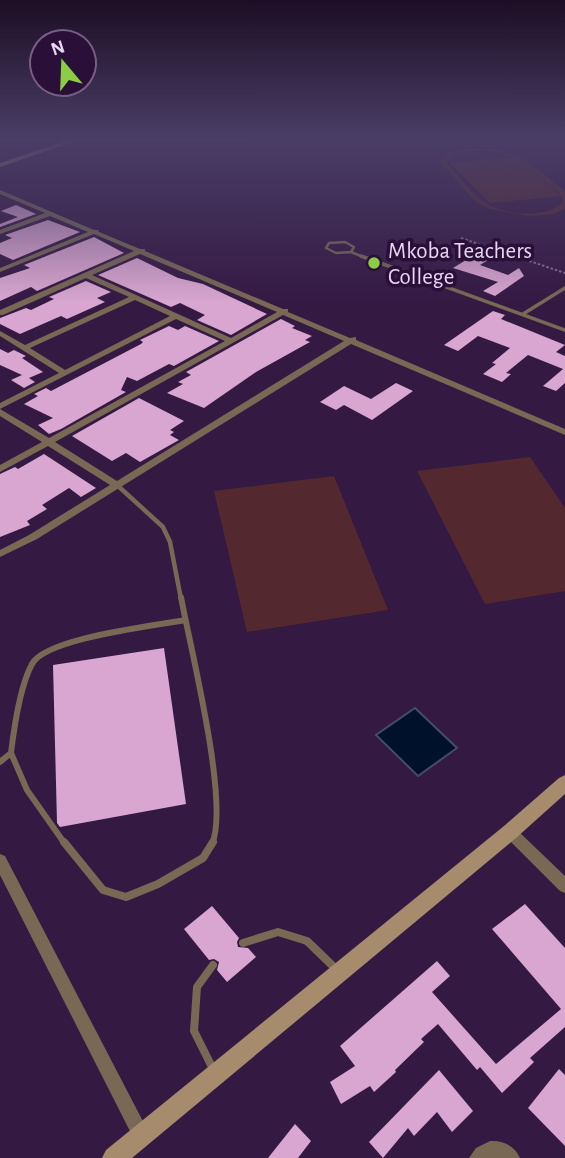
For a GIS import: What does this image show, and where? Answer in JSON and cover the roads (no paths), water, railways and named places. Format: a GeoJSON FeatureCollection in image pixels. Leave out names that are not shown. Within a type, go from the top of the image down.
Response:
{"type":"FeatureCollection","features":[{"type":"Feature","properties":{"kind":"street"},"geometry":{"type":"LineString","coordinates":[[7,194],[353,339],[565,432]]}},
{"type":"Feature","properties":{"kind":"street"},"geometry":{"type":"LineString","coordinates":[[0,232],[52,213]]}},
{"type":"Feature","properties":{"kind":"street"},"geometry":{"type":"LineString","coordinates":[[0,270],[96,231]]}},
{"type":"Feature","properties":{"kind":"street"},"geometry":{"type":"LineString","coordinates":[[0,313],[143,250]]}},
{"type":"Feature","properties":{"kind":"street"},"geometry":{"type":"LineString","coordinates":[[86,275],[231,341]]}},
{"type":"Feature","properties":{"kind":"street"},"geometry":{"type":"LineString","coordinates":[[25,348],[135,297]]}},
{"type":"Feature","properties":{"kind":"street"},"geometry":{"type":"LineString","coordinates":[[0,469],[285,311]]}},
{"type":"Feature","properties":{"kind":"street"},"geometry":{"type":"LineString","coordinates":[[0,407],[176,316]]}},
{"type":"Feature","properties":{"kind":"street"},"geometry":{"type":"LineString","coordinates":[[0,333],[65,373]]}},
{"type":"Feature","properties":{"kind":"street"},"geometry":{"type":"LineString","coordinates":[[0,554],[33,537],[353,339]]}},
{"type":"Feature","properties":{"kind":"street"},"geometry":{"type":"LineString","coordinates":[[0,412],[117,485]]}},
{"type":"Feature","properties":{"kind":"street"},"geometry":{"type":"LineString","coordinates":[[114,1158],[510,832],[565,783]]}},
{"type":"Feature","properties":{"kind":"street"},"geometry":{"type":"LineString","coordinates":[[510,832],[565,886]]}},
{"type":"Feature","properties":{"kind":"street"},"geometry":{"type":"LineString","coordinates":[[0,861],[141,1135]]}},
{"type":"Feature","properties":{"kind":"street"},"geometry":{"type":"LineString","coordinates":[[478,1158],[492,1149],[500,1149],[512,1158]]}},
{"type":"Feature","properties":{"kind":"lane"},"geometry":{"type":"LineString","coordinates":[[351,252],[355,247],[345,242],[329,243],[326,248],[335,254],[351,252],[565,330]]}},
{"type":"Feature","properties":{"kind":"lane"},"geometry":{"type":"LineString","coordinates":[[523,314],[565,288]]}},
{"type":"Feature","properties":{"kind":"lane"},"geometry":{"type":"LineString","coordinates":[[117,485],[166,532],[185,620],[213,766],[216,799],[214,841],[202,858],[158,884],[127,897],[103,890],[68,848],[27,790],[11,753],[15,720],[32,664],[41,652],[65,643],[185,620]]}},
{"type":"Feature","properties":{"kind":"lane"},"geometry":{"type":"LineString","coordinates":[[0,762],[11,753]]}},
{"type":"Feature","properties":{"kind":"lane"},"geometry":{"type":"LineString","coordinates":[[243,943],[278,932],[307,941],[340,972]]}},
{"type":"Feature","properties":{"kind":"lane"},"geometry":{"type":"LineString","coordinates":[[213,965],[198,987],[194,1031],[216,1074]]}},
{"type":"Feature","properties":{"kind":"water"},"geometry":{"type":"Polygon","coordinates":[[[415,708],[457,748],[418,776],[376,735],[415,708]]]}},
{"type":"Feature","properties":{"kind":"place","name":"Mkoba Teachers College"},"geometry":{"type":"Point","coordinates":[374,263]}}]}
